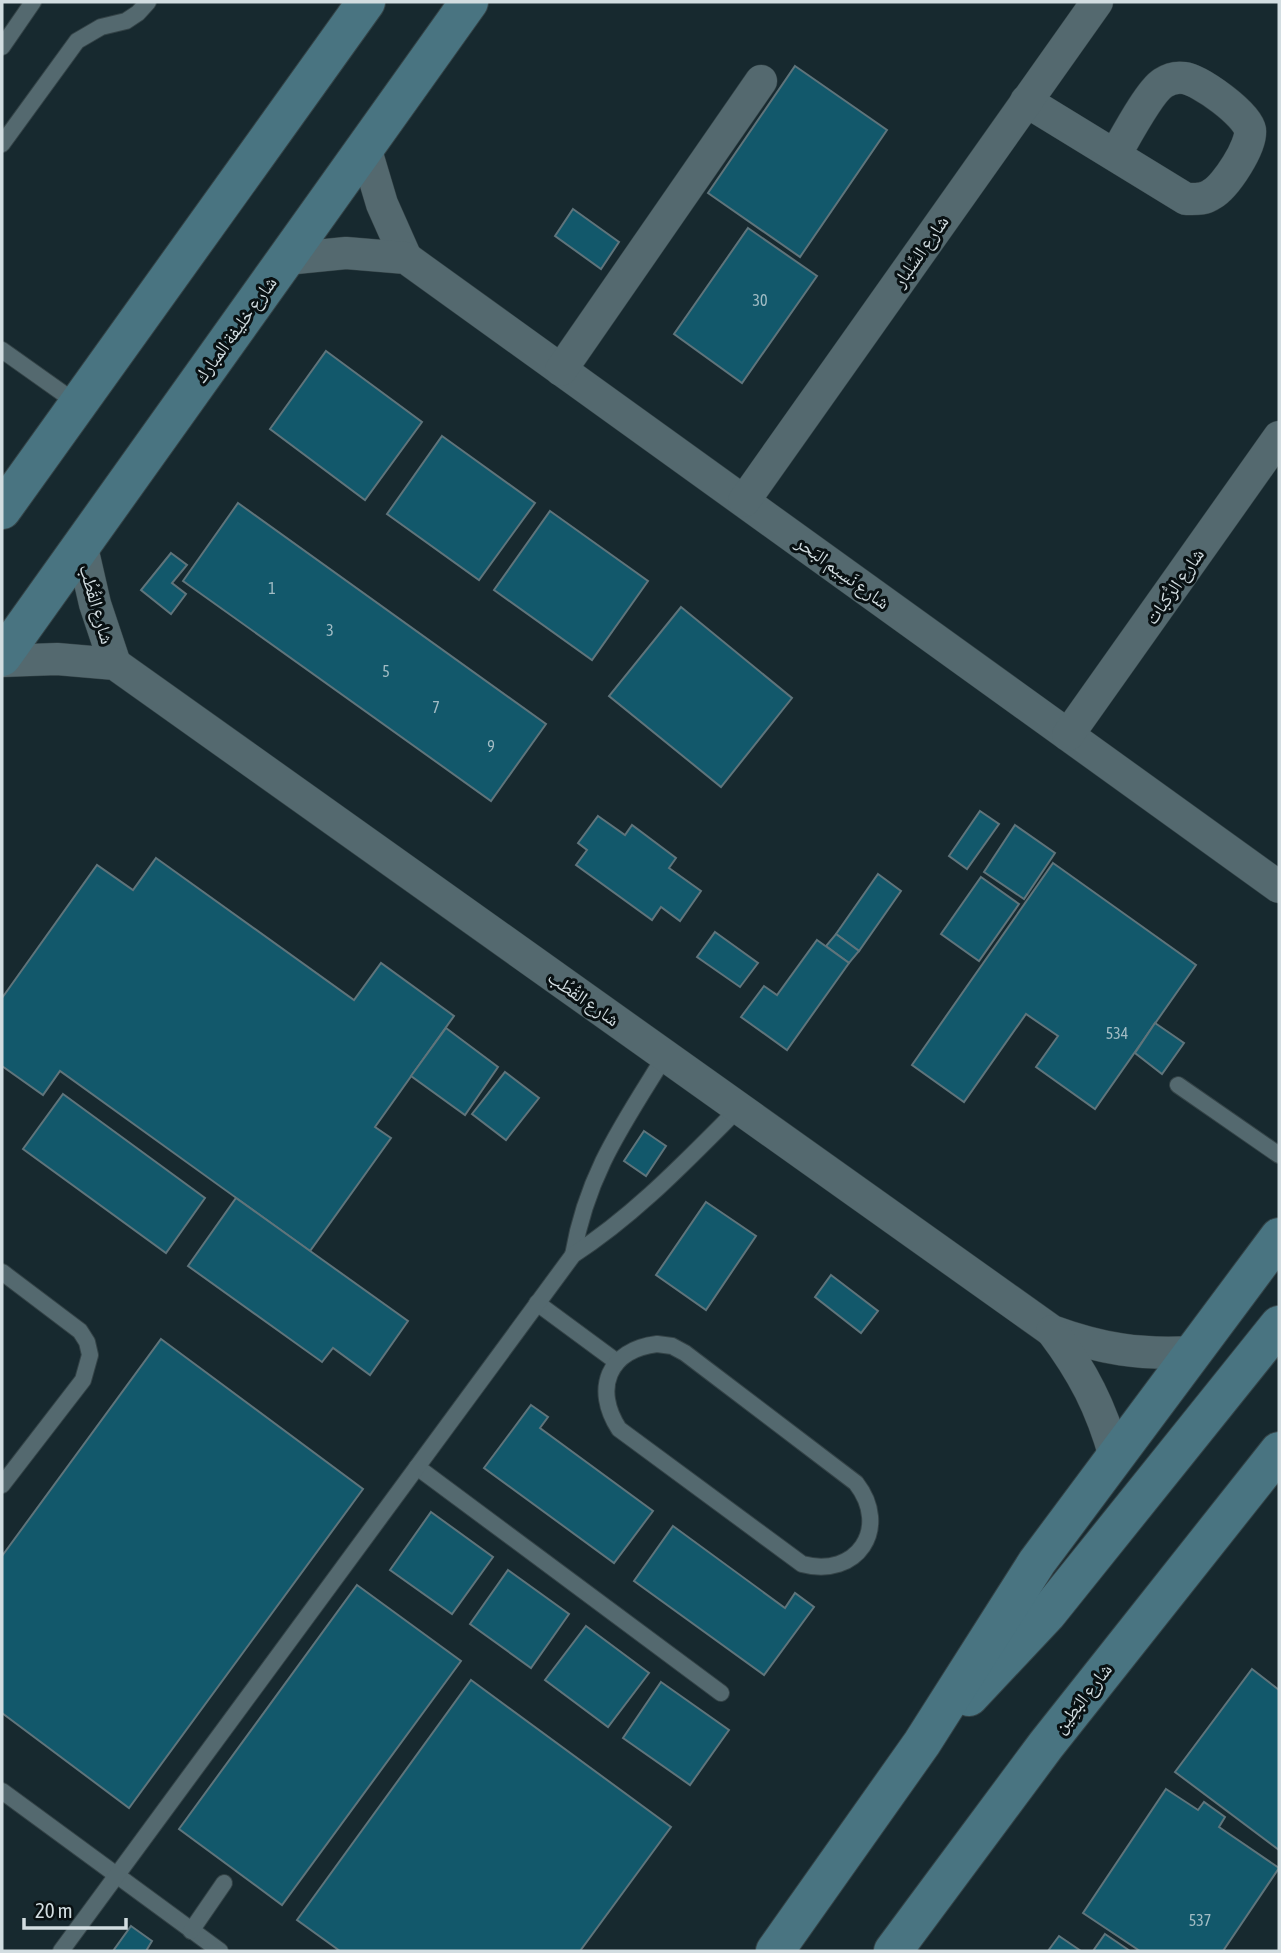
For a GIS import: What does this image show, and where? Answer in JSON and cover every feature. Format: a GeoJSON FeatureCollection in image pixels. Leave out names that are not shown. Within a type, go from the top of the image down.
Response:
{"type":"FeatureCollection","features":[{"type":"Feature","properties":{"kind":"main road"},"geometry":{"type":"LineString","coordinates":[[2,510],[366,2]]}},
{"type":"Feature","properties":{"kind":"main road","name":"شارع خليفة المبارك"},"geometry":{"type":"LineString","coordinates":[[2,659],[81,543],[469,2]]}},
{"type":"Feature","properties":{"kind":"main road"},"geometry":{"type":"LineString","coordinates":[[775,1951],[922,1743],[1037,1562],[1279,1237]]}},
{"type":"Feature","properties":{"kind":"main road"},"geometry":{"type":"LineString","coordinates":[[922,1743],[998,1667],[1046,1614],[1279,1325]]}},
{"type":"Feature","properties":{"kind":"main road","name":"شارع البَطِين"},"geometry":{"type":"LineString","coordinates":[[893,1951],[1046,1745],[1279,1451]]}},
{"type":"Feature","properties":{"kind":"street","name":"شارع السِّلبار"},"geometry":{"type":"LineString","coordinates":[[744,501],[1097,2]]}},
{"type":"Feature","properties":{"kind":"street"},"geometry":{"type":"LineString","coordinates":[[561,370],[761,81]]}},
{"type":"Feature","properties":{"kind":"street"},"geometry":{"type":"LineString","coordinates":[[1026,101],[1115,155]]}},
{"type":"Feature","properties":{"kind":"street"},"geometry":{"type":"LineString","coordinates":[[366,147],[382,204],[406,258]]}},
{"type":"Feature","properties":{"kind":"street","name":"شارع نَسِيم البَحر"},"geometry":{"type":"LineString","coordinates":[[286,259],[346,253],[406,258],[1279,887]]}},
{"type":"Feature","properties":{"kind":"street","name":"شارع الرُّكبات"},"geometry":{"type":"LineString","coordinates":[[1068,734],[1279,437]]}},
{"type":"Feature","properties":{"kind":"street","name":"شارع القُطُب"},"geometry":{"type":"LineString","coordinates":[[81,543],[95,604],[115,664]]}},
{"type":"Feature","properties":{"kind":"street","name":"شارع القُطُب"},"geometry":{"type":"LineString","coordinates":[[2,659],[57,659],[115,664],[1052,1331],[1086,1344],[1121,1351],[1156,1354],[1192,1352]]}},
{"type":"Feature","properties":{"kind":"street","name":"شارع القُطُب"},"geometry":{"type":"LineString","coordinates":[[1052,1331],[1080,1370],[1098,1403],[1115,1457]]}},
{"type":"Feature","properties":{"kind":"lane"},"geometry":{"type":"LineString","coordinates":[[2,47],[33,2]]}},
{"type":"Feature","properties":{"kind":"lane"},"geometry":{"type":"LineString","coordinates":[[2,144],[77,41],[101,27],[126,21],[148,2]]}},
{"type":"Feature","properties":{"kind":"lane"},"geometry":{"type":"LineString","coordinates":[[2,350],[78,404]]}},
{"type":"Feature","properties":{"kind":"lane"},"geometry":{"type":"LineString","coordinates":[[573,1255],[578,1226],[599,1167],[665,1056]]}},
{"type":"Feature","properties":{"kind":"lane"},"geometry":{"type":"LineString","coordinates":[[1178,1085],[1279,1154]]}},
{"type":"Feature","properties":{"kind":"lane"},"geometry":{"type":"LineString","coordinates":[[61,1951],[573,1255],[642,1203],[739,1108]]}},
{"type":"Feature","properties":{"kind":"lane"},"geometry":{"type":"LineString","coordinates":[[2,1272],[80,1331],[87,1342],[90,1355],[83,1380],[2,1485]]}},
{"type":"Feature","properties":{"kind":"lane"},"geometry":{"type":"LineString","coordinates":[[537,1303],[617,1362]]}},
{"type":"Feature","properties":{"kind":"lane"},"geometry":{"type":"LineString","coordinates":[[642,1345],[672,1346],[685,1353],[856,1483],[866,1495],[871,1510],[867,1540],[846,1562],[832,1567],[816,1568],[802,1564],[619,1429],[606,1403],[609,1374],[617,1362],[642,1345]]}},
{"type":"Feature","properties":{"kind":"lane"},"geometry":{"type":"LineString","coordinates":[[417,1467],[721,1693]]}},
{"type":"Feature","properties":{"kind":"lane"},"geometry":{"type":"LineString","coordinates":[[2,1791],[220,1951]]}},
{"type":"Feature","properties":{"kind":"lane"},"geometry":{"type":"LineString","coordinates":[[191,1931],[224,1883]]}},
{"type":"Feature","properties":{"kind":"building"},"geometry":{"type":"Polygon","coordinates":[[[795,66],[887,130],[800,257],[708,193],[795,66]]]}},
{"type":"Feature","properties":{"kind":"building"},"geometry":{"type":"Polygon","coordinates":[[[573,209],[619,242],[601,269],[555,236],[573,209]]]}},
{"type":"Feature","properties":{"kind":"building"},"geometry":{"type":"Polygon","coordinates":[[[748,228],[817,276],[742,383],[674,334],[748,228]]]}},
{"type":"Feature","properties":{"kind":"building"},"geometry":{"type":"Polygon","coordinates":[[[326,351],[422,422],[365,500],[270,429],[326,351]]]}},
{"type":"Feature","properties":{"kind":"building"},"geometry":{"type":"Polygon","coordinates":[[[442,436],[535,503],[479,580],[387,514],[442,436]]]}},
{"type":"Feature","properties":{"kind":"building"},"geometry":{"type":"Polygon","coordinates":[[[238,503],[546,724],[491,801],[183,581],[238,503]]]}},
{"type":"Feature","properties":{"kind":"building"},"geometry":{"type":"Polygon","coordinates":[[[550,511],[648,581],[592,660],[494,590],[550,511]]]}},
{"type":"Feature","properties":{"kind":"building"},"geometry":{"type":"Polygon","coordinates":[[[171,553],[187,565],[172,583],[186,594],[171,614],[141,590],[171,553]]]}},
{"type":"Feature","properties":{"kind":"building"},"geometry":{"type":"Polygon","coordinates":[[[681,607],[792,698],[721,787],[609,696],[681,607]]]}},
{"type":"Feature","properties":{"kind":"building"},"geometry":{"type":"Polygon","coordinates":[[[980,811],[999,824],[967,869],[949,856],[980,811]]]}},
{"type":"Feature","properties":{"kind":"building"},"geometry":{"type":"Polygon","coordinates":[[[598,816],[625,835],[632,825],[676,858],[669,868],[701,891],[680,921],[661,907],[652,920],[576,865],[587,850],[578,843],[598,816]]]}},
{"type":"Feature","properties":{"kind":"building"},"geometry":{"type":"Polygon","coordinates":[[[1015,825],[1055,853],[1024,899],[984,872],[1015,825]]]}},
{"type":"Feature","properties":{"kind":"building"},"geometry":{"type":"Polygon","coordinates":[[[156,858],[354,1000],[381,963],[454,1016],[375,1127],[391,1138],[310,1251],[60,1071],[43,1095],[2,1066],[2,998],[97,865],[133,890],[156,858]]]}},
{"type":"Feature","properties":{"kind":"building"},"geometry":{"type":"Polygon","coordinates":[[[1053,863],[1196,965],[1095,1109],[1036,1067],[1058,1036],[1026,1014],[964,1102],[912,1065],[1053,863]]]}},
{"type":"Feature","properties":{"kind":"building"},"geometry":{"type":"Polygon","coordinates":[[[878,874],[901,891],[859,951],[836,934],[878,874]]]}},
{"type":"Feature","properties":{"kind":"building"},"geometry":{"type":"Polygon","coordinates":[[[981,877],[1019,904],[979,961],[941,934],[981,877]]]}},
{"type":"Feature","properties":{"kind":"building"},"geometry":{"type":"Polygon","coordinates":[[[715,932],[758,963],[740,987],[697,957],[715,932]]]}},
{"type":"Feature","properties":{"kind":"building"},"geometry":{"type":"Polygon","coordinates":[[[836,934],[859,951],[849,963],[826,946],[836,934]]]}},
{"type":"Feature","properties":{"kind":"building"},"geometry":{"type":"Polygon","coordinates":[[[817,940],[849,963],[787,1050],[741,1017],[764,986],[777,995],[817,940]]]}},
{"type":"Feature","properties":{"kind":"building"},"geometry":{"type":"Polygon","coordinates":[[[1155,1023],[1184,1043],[1162,1074],[1135,1053],[1155,1023]]]}},
{"type":"Feature","properties":{"kind":"building"},"geometry":{"type":"Polygon","coordinates":[[[446,1028],[498,1067],[465,1115],[411,1076],[446,1028]]]}},
{"type":"Feature","properties":{"kind":"building"},"geometry":{"type":"Polygon","coordinates":[[[505,1072],[539,1098],[506,1140],[472,1114],[505,1072]]]}},
{"type":"Feature","properties":{"kind":"building"},"geometry":{"type":"Polygon","coordinates":[[[63,1094],[205,1198],[166,1253],[23,1149],[63,1094]]]}},
{"type":"Feature","properties":{"kind":"building"},"geometry":{"type":"Polygon","coordinates":[[[644,1131],[666,1146],[646,1176],[624,1161],[644,1131]]]}},
{"type":"Feature","properties":{"kind":"building"},"geometry":{"type":"Polygon","coordinates":[[[236,1198],[408,1321],[370,1375],[333,1348],[322,1362],[188,1266],[236,1198]]]}},
{"type":"Feature","properties":{"kind":"building"},"geometry":{"type":"Polygon","coordinates":[[[706,1202],[756,1236],[706,1310],[656,1275],[706,1202]]]}},
{"type":"Feature","properties":{"kind":"building"},"geometry":{"type":"Polygon","coordinates":[[[831,1275],[878,1311],[861,1333],[815,1297],[831,1275]]]}},
{"type":"Feature","properties":{"kind":"building"},"geometry":{"type":"Polygon","coordinates":[[[161,1339],[363,1489],[129,1808],[2,1713],[2,1556],[161,1339]]]}},
{"type":"Feature","properties":{"kind":"building"},"geometry":{"type":"Polygon","coordinates":[[[531,1405],[548,1417],[540,1428],[653,1511],[614,1563],[484,1468],[531,1405]]]}},
{"type":"Feature","properties":{"kind":"building"},"geometry":{"type":"Polygon","coordinates":[[[431,1512],[493,1557],[452,1614],[390,1570],[431,1512]]]}},
{"type":"Feature","properties":{"kind":"building"},"geometry":{"type":"Polygon","coordinates":[[[673,1526],[785,1608],[795,1593],[814,1607],[764,1675],[634,1581],[673,1526]]]}},
{"type":"Feature","properties":{"kind":"building"},"geometry":{"type":"Polygon","coordinates":[[[508,1570],[569,1614],[531,1668],[470,1624],[508,1570]]]}},
{"type":"Feature","properties":{"kind":"building"},"geometry":{"type":"Polygon","coordinates":[[[357,1585],[461,1661],[282,1905],[179,1829],[357,1585]]]}},
{"type":"Feature","properties":{"kind":"building"},"geometry":{"type":"Polygon","coordinates":[[[586,1626],[649,1673],[608,1727],[545,1680],[586,1626]]]}},
{"type":"Feature","properties":{"kind":"building"},"geometry":{"type":"Polygon","coordinates":[[[1252,1669],[1279,1690],[1279,1850],[1175,1772],[1252,1669]]]}},
{"type":"Feature","properties":{"kind":"building"},"geometry":{"type":"Polygon","coordinates":[[[471,1680],[671,1827],[580,1951],[340,1951],[297,1920],[471,1680]]]}},
{"type":"Feature","properties":{"kind":"building"},"geometry":{"type":"Polygon","coordinates":[[[661,1682],[729,1730],[690,1785],[623,1738],[661,1682]]]}},
{"type":"Feature","properties":{"kind":"building"},"geometry":{"type":"Polygon","coordinates":[[[1166,1789],[1198,1810],[1204,1802],[1225,1817],[1219,1827],[1279,1868],[1223,1951],[1140,1951],[1083,1913],[1166,1789]]]}},
{"type":"Feature","properties":{"kind":"building"},"geometry":{"type":"Polygon","coordinates":[[[131,1926],[152,1941],[146,1951],[113,1951],[131,1926]]]}},
{"type":"Feature","properties":{"kind":"building"},"geometry":{"type":"Polygon","coordinates":[[[1105,1934],[1130,1951],[1093,1951],[1105,1934]]]}},
{"type":"Feature","properties":{"kind":"building"},"geometry":{"type":"Polygon","coordinates":[[[1059,1936],[1081,1951],[1048,1951],[1059,1936]]]}}]}
